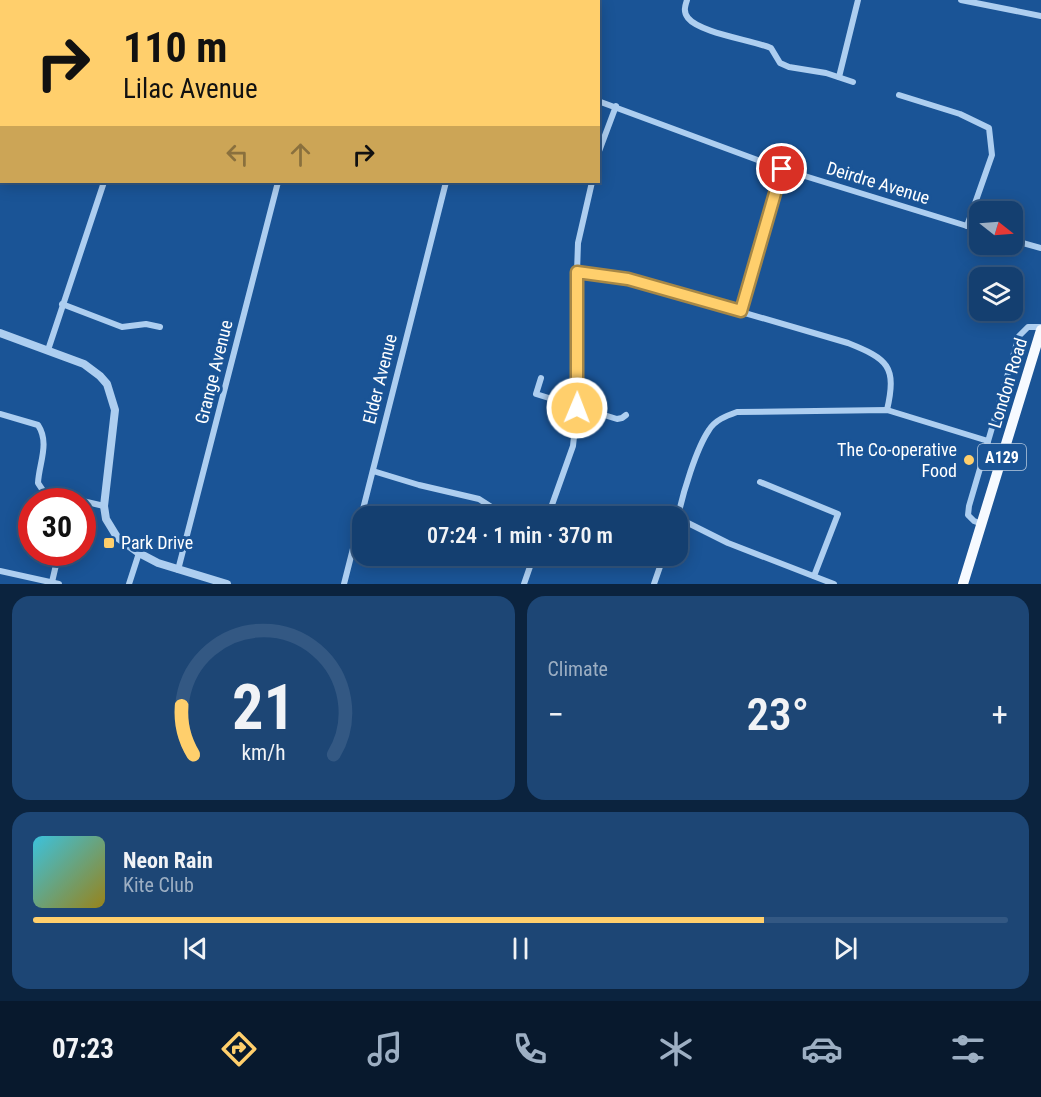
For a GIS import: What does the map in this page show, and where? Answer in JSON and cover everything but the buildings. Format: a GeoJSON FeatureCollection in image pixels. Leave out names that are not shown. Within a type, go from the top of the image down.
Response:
{"type":"FeatureCollection","features":[{"type":"Feature","properties":{"kind":"main road","name":"London Road"},"geometry":{"type":"LineString","coordinates":[[963,584],[1038,354],[1041,328]]}},
{"type":"Feature","properties":{"kind":"street"},"geometry":{"type":"LineString","coordinates":[[687,0],[685,9],[688,18],[699,26],[771,48],[780,63],[789,67],[853,82]]}},
{"type":"Feature","properties":{"kind":"street"},"geometry":{"type":"LineString","coordinates":[[839,77],[858,0]]}},
{"type":"Feature","properties":{"kind":"street"},"geometry":{"type":"LineString","coordinates":[[960,0],[1041,16]]}},
{"type":"Feature","properties":{"kind":"street"},"geometry":{"type":"LineString","coordinates":[[899,95],[960,114],[989,128],[992,155],[967,226]]}},
{"type":"Feature","properties":{"kind":"street","name":"Deirdre Avenue"},"geometry":{"type":"LineString","coordinates":[[600,102],[782,169],[967,226]]}},
{"type":"Feature","properties":{"kind":"street"},"geometry":{"type":"LineString","coordinates":[[600,149],[616,106]]}},
{"type":"Feature","properties":{"kind":"street"},"geometry":{"type":"LineString","coordinates":[[741,311],[782,169]]}},
{"type":"Feature","properties":{"kind":"street"},"geometry":{"type":"LineString","coordinates":[[48,350],[104,183]]}},
{"type":"Feature","properties":{"kind":"street","name":"Grange Avenue"},"geometry":{"type":"LineString","coordinates":[[178,570],[278,183]]}},
{"type":"Feature","properties":{"kind":"street","name":"Elder Avenue"},"geometry":{"type":"LineString","coordinates":[[344,584],[446,183]]}},
{"type":"Feature","properties":{"kind":"street"},"geometry":{"type":"LineString","coordinates":[[552,506],[573,446],[577,408],[578,243],[592,183]]}},
{"type":"Feature","properties":{"kind":"street"},"geometry":{"type":"LineString","coordinates":[[1023,243],[1041,248]]}},
{"type":"Feature","properties":{"kind":"street"},"geometry":{"type":"LineString","coordinates":[[577,272],[628,279],[741,311],[874,353],[888,368],[892,380],[887,410]]}},
{"type":"Feature","properties":{"kind":"street"},"geometry":{"type":"LineString","coordinates":[[62,304],[122,327],[146,324],[160,327]]}},
{"type":"Feature","properties":{"kind":"street"},"geometry":{"type":"LineString","coordinates":[[982,524],[968,514],[1019,336],[1028,327],[1041,328]]}},
{"type":"Feature","properties":{"kind":"street"},"geometry":{"type":"LineString","coordinates":[[0,333],[84,364],[100,376],[110,393],[115,410],[104,506],[106,519],[117,537],[158,563],[227,584]]}},
{"type":"Feature","properties":{"kind":"street"},"geometry":{"type":"LineString","coordinates":[[541,378],[536,394],[617,419],[626,415]]}},
{"type":"Feature","properties":{"kind":"street"},"geometry":{"type":"LineString","coordinates":[[682,506],[701,446],[710,428],[722,418],[737,412],[887,410],[988,441]]}},
{"type":"Feature","properties":{"kind":"street"},"geometry":{"type":"LineString","coordinates":[[0,414],[38,425],[43,432],[45,440],[38,483],[44,492],[104,506]]}},
{"type":"Feature","properties":{"kind":"street"},"geometry":{"type":"LineString","coordinates":[[373,471],[479,499],[490,506]]}},
{"type":"Feature","properties":{"kind":"street"},"geometry":{"type":"LineString","coordinates":[[760,482],[838,514],[814,576]]}},
{"type":"Feature","properties":{"kind":"street"},"geometry":{"type":"LineString","coordinates":[[688,522],[728,543],[834,584]]}},
{"type":"Feature","properties":{"kind":"street"},"geometry":{"type":"LineString","coordinates":[[129,584],[139,553]]}},
{"type":"Feature","properties":{"kind":"street"},"geometry":{"type":"LineString","coordinates":[[0,571],[55,583],[57,566]]}},
{"type":"Feature","properties":{"kind":"street"},"geometry":{"type":"LineString","coordinates":[[524,584],[530,566]]}},
{"type":"Feature","properties":{"kind":"street"},"geometry":{"type":"LineString","coordinates":[[654,584],[660,566]]}},
{"type":"Feature","properties":{"kind":"place","name":"The Co-operative Food"},"geometry":{"type":"Point","coordinates":[969,460]}},
{"type":"Feature","properties":{"kind":"place","name":"Park Drive"},"geometry":{"type":"Point","coordinates":[109,543]}},
{"type":"Feature","properties":{"kind":"route"},"geometry":{"type":"LineString","coordinates":[[577,408],[577,272],[628,279],[741,311],[782,169]]}}]}
